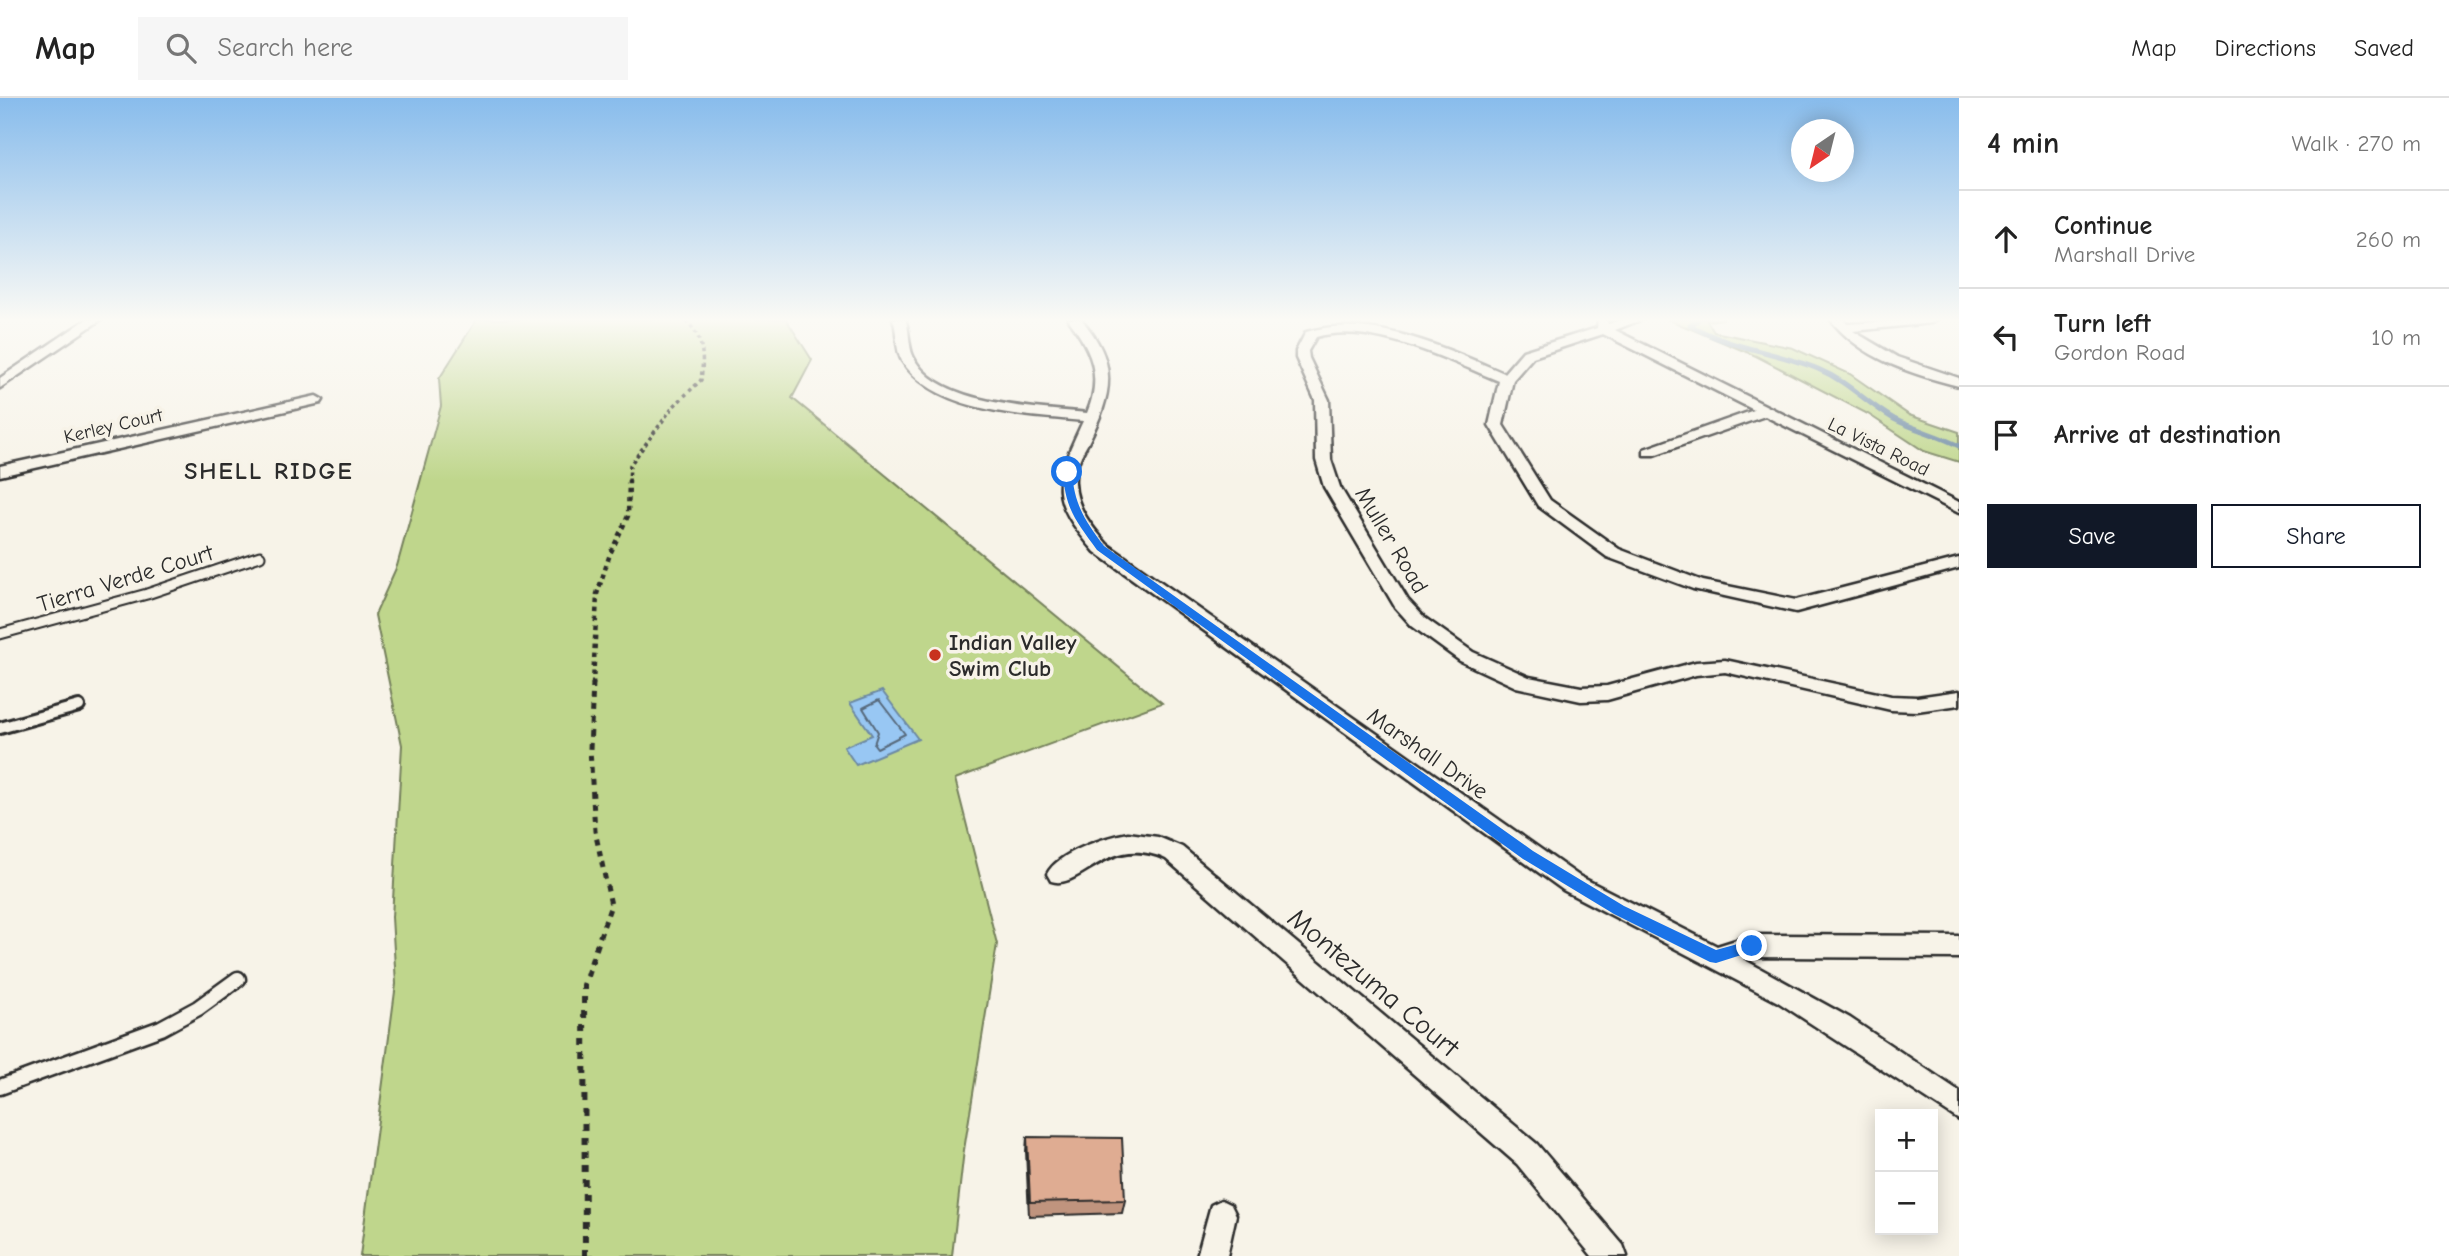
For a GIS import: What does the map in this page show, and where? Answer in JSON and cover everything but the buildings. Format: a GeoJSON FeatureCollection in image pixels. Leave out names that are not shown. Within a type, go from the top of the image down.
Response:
{"type":"FeatureCollection","features":[{"type":"Feature","properties":{"kind":"street"},"geometry":{"type":"LineString","coordinates":[[0,384],[16,373]]}},
{"type":"Feature","properties":{"kind":"street"},"geometry":{"type":"LineString","coordinates":[[917,373],[935,387],[965,399],[1093,418]]}},
{"type":"Feature","properties":{"kind":"street","name":"Marshall Drive"},"geometry":{"type":"LineString","coordinates":[[1103,373],[1104,384],[1093,418],[1072,457],[1067,485],[1076,515],[1101,548],[1539,862],[1619,910],[1716,957],[1841,1026],[1959,1107]]}},
{"type":"Feature","properties":{"kind":"street","name":"Muller Road"},"geometry":{"type":"LineString","coordinates":[[1308,373],[1323,403],[1321,445],[1326,472],[1401,603],[1416,622],[1447,645],[1508,677],[1562,693],[1608,693],[1712,665],[1747,670],[1891,703],[1921,704],[1959,698]]}},
{"type":"Feature","properties":{"kind":"street","name":"Muller Road"},"geometry":{"type":"LineString","coordinates":[[1491,373],[1506,379]]}},
{"type":"Feature","properties":{"kind":"street"},"geometry":{"type":"LineString","coordinates":[[1511,373],[1506,379],[1496,425],[1544,503],[1613,553],[1699,585],[1796,606],[1959,563]]}},
{"type":"Feature","properties":{"kind":"street","name":"La Vista Road"},"geometry":{"type":"LineString","coordinates":[[1694,373],[1959,508]]}},
{"type":"Feature","properties":{"kind":"street"},"geometry":{"type":"LineString","coordinates":[[1932,373],[1959,382]]}},
{"type":"Feature","properties":{"kind":"street","name":"Kerley Court"},"geometry":{"type":"LineString","coordinates":[[0,471],[316,400]]}},
{"type":"Feature","properties":{"kind":"street"},"geometry":{"type":"LineString","coordinates":[[1649,452],[1765,411]]}},
{"type":"Feature","properties":{"kind":"street","name":"Montezuma Court"},"geometry":{"type":"LineString","coordinates":[[1059,874],[1093,851],[1115,843],[1144,841],[1174,853],[1527,1154],[1612,1256]]}},
{"type":"Feature","properties":{"kind":"street"},"geometry":{"type":"LineString","coordinates":[[1716,957],[1752,946],[1959,947]]}},
{"type":"Feature","properties":{"kind":"street"},"geometry":{"type":"LineString","coordinates":[[1212,1256],[1221,1215]]}},
{"type":"Feature","properties":{"kind":"lane","name":"Tierra Verde Court"},"geometry":{"type":"LineString","coordinates":[[0,634],[147,594],[260,556]]}},
{"type":"Feature","properties":{"kind":"lane"},"geometry":{"type":"LineString","coordinates":[[0,728],[79,706]]}},
{"type":"Feature","properties":{"kind":"lane"},"geometry":{"type":"LineString","coordinates":[[0,1087],[161,1028],[198,1008],[238,979]]}},
{"type":"Feature","properties":{"kind":"path"},"geometry":{"type":"LineString","coordinates":[[585,1256],[584,985],[611,905],[595,831],[590,749],[597,594],[610,554],[628,516],[629,465],[673,407],[701,380],[702,373]]}},
{"type":"Feature","properties":{"kind":"green space"},"geometry":{"type":"Polygon","coordinates":[[[443,373],[805,373],[792,398],[1162,703],[955,779],[997,944],[964,1150],[952,1256],[360,1256],[396,984],[392,917],[402,745],[375,615],[397,566],[441,406],[439,379],[443,373]]]}},
{"type":"Feature","properties":{"kind":"green space"},"geometry":{"type":"Polygon","coordinates":[[[1789,373],[1850,374],[1909,415],[1959,432],[1959,462],[1924,451],[1868,414],[1789,373]]]}},
{"type":"Feature","properties":{"kind":"water"},"geometry":{"type":"Polygon","coordinates":[[[882,691],[918,739],[856,765],[844,747],[872,735],[850,703],[882,691]]]}},
{"type":"Feature","properties":{"kind":"waterway"},"geometry":{"type":"LineString","coordinates":[[1826,373],[1894,419],[1959,446]]}},
{"type":"Feature","properties":{"kind":"place","name":"Indian Valley Swim Club"},"geometry":{"type":"Point","coordinates":[935,655]}},
{"type":"Feature","properties":{"kind":"district","name":"SHELL RIDGE"},"geometry":{"type":"Point","coordinates":[269,471]}},
{"type":"Feature","properties":{"kind":"route"},"geometry":{"type":"LineString","coordinates":[[1067,472],[1069,498],[1076,515],[1101,548],[1528,855],[1619,910],[1716,957],[1752,946]]}}]}
